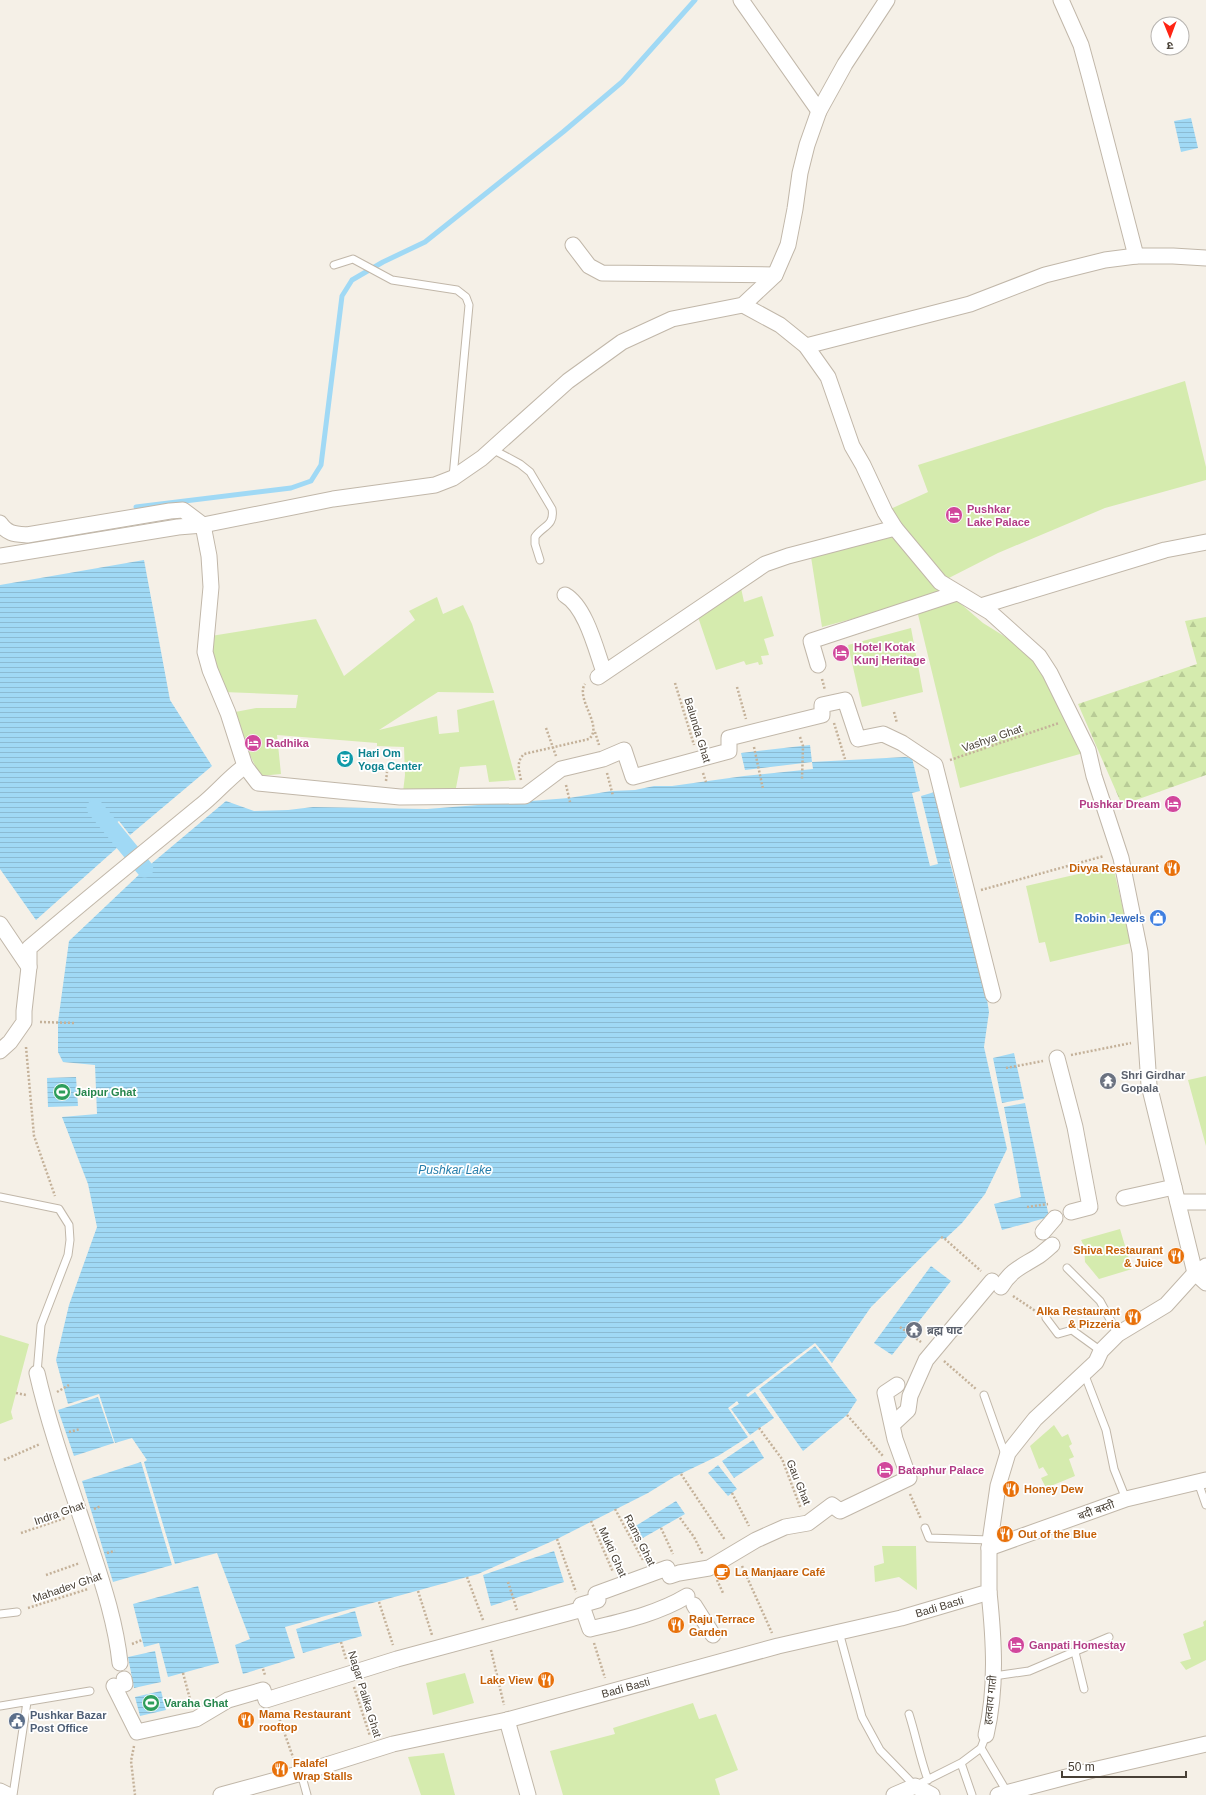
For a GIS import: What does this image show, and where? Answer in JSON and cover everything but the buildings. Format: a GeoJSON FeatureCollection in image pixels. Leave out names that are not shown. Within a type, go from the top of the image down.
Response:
{"type":"FeatureCollection","features":[{"type":"Feature","properties":{"kind":"street"},"geometry":{"type":"LineString","coordinates":[[742,0],[819,111]]}},
{"type":"Feature","properties":{"kind":"street"},"geometry":{"type":"LineString","coordinates":[[0,556],[178,527],[204,525],[333,499],[435,484],[453,478],[492,450],[568,380],[622,342],[672,319],[743,306],[775,275],[788,245],[800,173],[807,145],[819,111],[846,64],[887,0]]}},
{"type":"Feature","properties":{"kind":"street"},"geometry":{"type":"LineString","coordinates":[[1060,0],[1081,45],[1136,256]]}},
{"type":"Feature","properties":{"kind":"street"},"geometry":{"type":"LineString","coordinates":[[573,245],[589,266],[602,273],[775,275]]}},
{"type":"Feature","properties":{"kind":"street"},"geometry":{"type":"LineString","coordinates":[[806,346],[970,304],[1045,275],[1105,260],[1136,256],[1206,258]]}},
{"type":"Feature","properties":{"kind":"street"},"geometry":{"type":"LineString","coordinates":[[743,306],[780,325],[806,346],[828,377],[852,446],[863,465],[885,512],[895,528],[940,582],[990,612],[1039,656],[1050,673],[1088,750],[1094,776],[1120,852],[1140,952],[1149,1085],[1178,1202],[1202,1274],[1166,1305],[1118,1334],[1101,1351],[1096,1362],[1035,1419],[1008,1453],[998,1486],[990,1544],[989,1592]]}},
{"type":"Feature","properties":{"kind":"street"},"geometry":{"type":"LineString","coordinates":[[0,523],[4,530],[27,534],[183,510],[204,525],[212,587],[205,652],[210,670],[228,713],[240,770],[258,783],[400,797],[525,796],[561,769],[603,759],[624,750],[633,777],[729,751],[729,738],[822,716],[822,705],[845,700],[858,739],[883,734],[902,743],[935,765],[993,995]]}},
{"type":"Feature","properties":{"kind":"street"},"geometry":{"type":"LineString","coordinates":[[565,595],[571,598],[577,605],[583,617],[601,675],[766,564],[788,556],[895,528]]}},
{"type":"Feature","properties":{"kind":"street"},"geometry":{"type":"LineString","coordinates":[[981,606],[1164,550],[1206,542]]}},
{"type":"Feature","properties":{"kind":"street"},"geometry":{"type":"LineString","coordinates":[[818,665],[811,641],[957,593]]}},
{"type":"Feature","properties":{"kind":"street"},"geometry":{"type":"LineString","coordinates":[[0,1051],[10,1042],[24,1022],[29,967],[29,948],[205,803],[240,770]]}},
{"type":"Feature","properties":{"kind":"street"},"geometry":{"type":"LineString","coordinates":[[0,924],[29,967]]}},
{"type":"Feature","properties":{"kind":"street"},"geometry":{"type":"LineString","coordinates":[[1057,1058],[1075,1127],[1090,1207],[1070,1212]]}},
{"type":"Feature","properties":{"kind":"street"},"geometry":{"type":"LineString","coordinates":[[1124,1198],[1174,1187]]}},
{"type":"Feature","properties":{"kind":"street"},"geometry":{"type":"LineString","coordinates":[[1178,1202],[1206,1202]]}},
{"type":"Feature","properties":{"kind":"street"},"geometry":{"type":"LineString","coordinates":[[1043,1232],[1055,1218]]}},
{"type":"Feature","properties":{"kind":"street"},"geometry":{"type":"LineString","coordinates":[[893,1424],[908,1410],[910,1396],[926,1360],[997,1284],[1052,1245]]}},
{"type":"Feature","properties":{"kind":"street"},"geometry":{"type":"LineString","coordinates":[[36,1373],[54,1438],[104,1583],[120,1663]]}},
{"type":"Feature","properties":{"kind":"street"},"geometry":{"type":"LineString","coordinates":[[581,1605],[598,1600],[596,1594],[667,1568],[670,1576],[709,1568],[756,1540],[786,1527],[808,1522],[832,1505],[840,1511],[909,1478],[896,1439],[884,1393],[897,1385]]}},
{"type":"Feature","properties":{"kind":"street","name":"बदी बस्ती"},"geometry":{"type":"LineString","coordinates":[[990,1544],[1126,1499],[1202,1481]]}},
{"type":"Feature","properties":{"kind":"street","name":"Badi Basti"},"geometry":{"type":"LineString","coordinates":[[221,1795],[300,1774],[393,1744],[507,1720],[778,1646],[901,1618],[989,1592]]}},
{"type":"Feature","properties":{"kind":"street","name":"हलवाय गाती"},"geometry":{"type":"LineString","coordinates":[[983,1742],[991,1713],[994,1676],[994,1638],[989,1592]]}},
{"type":"Feature","properties":{"kind":"street"},"geometry":{"type":"LineString","coordinates":[[121,1683],[137,1732],[196,1719],[228,1700],[263,1690],[266,1700],[397,1659],[488,1635],[522,1624],[583,1609],[590,1628],[625,1622],[690,1600],[713,1635]]}},
{"type":"Feature","properties":{"kind":"street"},"geometry":{"type":"LineString","coordinates":[[507,1720],[528,1795]]}},
{"type":"Feature","properties":{"kind":"street"},"geometry":{"type":"LineString","coordinates":[[1003,1794],[1206,1744]]}},
{"type":"Feature","properties":{"kind":"street"},"geometry":{"type":"LineString","coordinates":[[894,1795],[922,1783],[932,1795]]}},
{"type":"Feature","properties":{"kind":"street"},"geometry":{"type":"LineString","coordinates":[[0,1791],[8,1795]]}},
{"type":"Feature","properties":{"kind":"lane"},"geometry":{"type":"LineString","coordinates":[[334,265],[348,259],[359,260],[392,280],[456,290],[466,297],[469,305],[453,478]]}},
{"type":"Feature","properties":{"kind":"lane"},"geometry":{"type":"LineString","coordinates":[[492,450],[520,464],[530,472],[552,509],[553,515],[551,522],[534,538],[540,560]]}},
{"type":"Feature","properties":{"kind":"lane"},"geometry":{"type":"LineString","coordinates":[[0,1197],[59,1209],[69,1225],[70,1240],[68,1255],[41,1325],[36,1373]]}},
{"type":"Feature","properties":{"kind":"lane"},"geometry":{"type":"LineString","coordinates":[[1067,1268],[1100,1301],[1118,1334]]}},
{"type":"Feature","properties":{"kind":"lane"},"geometry":{"type":"LineString","coordinates":[[1046,1318],[1058,1334],[1072,1330],[1101,1351]]}},
{"type":"Feature","properties":{"kind":"lane"},"geometry":{"type":"LineString","coordinates":[[1084,1373],[1106,1430],[1114,1468],[1126,1499]]}},
{"type":"Feature","properties":{"kind":"lane"},"geometry":{"type":"LineString","coordinates":[[984,1396],[1007,1459]]}},
{"type":"Feature","properties":{"kind":"lane"},"geometry":{"type":"LineString","coordinates":[[1202,1481],[1206,1505]]}},
{"type":"Feature","properties":{"kind":"lane"},"geometry":{"type":"LineString","coordinates":[[925,1528],[929,1538],[990,1544]]}},
{"type":"Feature","properties":{"kind":"lane"},"geometry":{"type":"LineString","coordinates":[[0,1614],[17,1612]]}},
{"type":"Feature","properties":{"kind":"lane"},"geometry":{"type":"LineString","coordinates":[[839,1632],[862,1717],[880,1750],[922,1783]]}},
{"type":"Feature","properties":{"kind":"lane"},"geometry":{"type":"LineString","coordinates":[[994,1676],[1029,1671],[1109,1637]]}},
{"type":"Feature","properties":{"kind":"lane"},"geometry":{"type":"LineString","coordinates":[[1075,1652],[1084,1689]]}},
{"type":"Feature","properties":{"kind":"lane"},"geometry":{"type":"LineString","coordinates":[[0,1706],[90,1691]]}},
{"type":"Feature","properties":{"kind":"lane"},"geometry":{"type":"LineString","coordinates":[[13,1795],[27,1702]]}},
{"type":"Feature","properties":{"kind":"lane"},"geometry":{"type":"LineString","coordinates":[[909,1714],[917,1739],[921,1760],[922,1783]]}},
{"type":"Feature","properties":{"kind":"lane"},"geometry":{"type":"LineString","coordinates":[[922,1783],[961,1763],[983,1742],[1003,1794]]}},
{"type":"Feature","properties":{"kind":"lane"},"geometry":{"type":"LineString","coordinates":[[961,1763],[972,1795]]}},
{"type":"Feature","properties":{"kind":"lane"},"geometry":{"type":"LineString","coordinates":[[300,1774],[307,1795]]}},
{"type":"Feature","properties":{"kind":"path"},"geometry":{"type":"LineString","coordinates":[[525,796],[518,767],[519,761],[524,754],[589,739],[594,734],[582,690],[585,683],[601,675]]}},
{"type":"Feature","properties":{"kind":"path","name":"Balunda Ghat"},"geometry":{"type":"LineString","coordinates":[[674,683],[706,782]]}},
{"type":"Feature","properties":{"kind":"path","name":"Vashya Ghat"},"geometry":{"type":"LineString","coordinates":[[935,765],[1072,719]]}},
{"type":"Feature","properties":{"kind":"path"},"geometry":{"type":"LineString","coordinates":[[796,721],[803,746],[802,779]]}},
{"type":"Feature","properties":{"kind":"path"},"geometry":{"type":"LineString","coordinates":[[968,893],[1120,852]]}},
{"type":"Feature","properties":{"kind":"path"},"geometry":{"type":"LineString","coordinates":[[59,1209],[34,1136],[24,1022],[75,1022]]}},
{"type":"Feature","properties":{"kind":"path"},"geometry":{"type":"LineString","coordinates":[[1006,1068],[1146,1040]]}},
{"type":"Feature","properties":{"kind":"path"},"geometry":{"type":"LineString","coordinates":[[847,1415],[885,1458]]}},
{"type":"Feature","properties":{"kind":"path","name":"Gau Ghat"},"geometry":{"type":"LineString","coordinates":[[759,1428],[782,1459],[802,1511],[808,1522]]}},
{"type":"Feature","properties":{"kind":"path"},"geometry":{"type":"LineString","coordinates":[[904,1481],[925,1528]]}},
{"type":"Feature","properties":{"kind":"path"},"geometry":{"type":"LineString","coordinates":[[732,1493],[756,1540]]}},
{"type":"Feature","properties":{"kind":"path","name":"Indra Ghat"},"geometry":{"type":"LineString","coordinates":[[21,1534],[80,1512],[101,1506]]}},
{"type":"Feature","properties":{"kind":"path","name":"Rams Ghat"},"geometry":{"type":"LineString","coordinates":[[615,1509],[643,1559],[649,1575]]}},
{"type":"Feature","properties":{"kind":"path","name":"Mukti Ghat"},"geometry":{"type":"LineString","coordinates":[[591,1521],[619,1585]]}},
{"type":"Feature","properties":{"kind":"path"},"geometry":{"type":"LineString","coordinates":[[557,1539],[581,1605]]}},
{"type":"Feature","properties":{"kind":"path"},"geometry":{"type":"LineString","coordinates":[[508,1582],[522,1624]]}},
{"type":"Feature","properties":{"kind":"path","name":"Mahadev Ghat"},"geometry":{"type":"LineString","coordinates":[[17,1612],[104,1583]]}},
{"type":"Feature","properties":{"kind":"path"},"geometry":{"type":"LineString","coordinates":[[418,1591],[437,1648]]}},
{"type":"Feature","properties":{"kind":"path"},"geometry":{"type":"LineString","coordinates":[[379,1602],[397,1659]]}},
{"type":"Feature","properties":{"kind":"path"},"geometry":{"type":"LineString","coordinates":[[590,1628],[609,1692]]}},
{"type":"Feature","properties":{"kind":"path","name":"Nagar Palika Ghat"},"geometry":{"type":"LineString","coordinates":[[341,1642],[374,1750]]}},
{"type":"Feature","properties":{"kind":"path"},"geometry":{"type":"LineString","coordinates":[[263,1669],[300,1774]]}},
{"type":"Feature","properties":{"kind":"path"},"geometry":{"type":"LineString","coordinates":[[183,1673],[196,1719]]}},
{"type":"Feature","properties":{"kind":"path"},"geometry":{"type":"LineString","coordinates":[[135,1795],[131,1761],[137,1732]]}},
{"type":"Feature","properties":{"kind":"green space"},"geometry":{"type":"Polygon","coordinates":[[[1185,381],[1206,467],[1206,480],[1105,508],[998,553],[941,582],[886,511],[928,492],[918,465],[1185,381]]]}},
{"type":"Feature","properties":{"kind":"green space"},"geometry":{"type":"Polygon","coordinates":[[[894,531],[932,579],[983,623],[1052,666],[1087,752],[960,788],[915,602],[822,627],[811,557],[894,531]]]}},
{"type":"Feature","properties":{"kind":"green space"},"geometry":{"type":"Polygon","coordinates":[[[741,588],[744,602],[762,596],[774,636],[764,639],[769,655],[761,656],[763,664],[759,665],[758,662],[746,665],[744,661],[716,670],[698,617],[741,588]]]}},
{"type":"Feature","properties":{"kind":"green space"},"geometry":{"type":"Polygon","coordinates":[[[437,597],[443,614],[463,605],[472,624],[494,693],[438,692],[379,730],[437,716],[439,734],[459,732],[457,710],[494,700],[516,780],[489,782],[486,765],[460,767],[455,793],[403,792],[405,775],[404,747],[377,746],[377,743],[277,735],[281,774],[260,776],[230,713],[256,708],[296,708],[298,695],[223,692],[207,651],[211,636],[316,619],[344,676],[415,620],[409,611],[437,597]]]}},
{"type":"Feature","properties":{"kind":"green space"},"geometry":{"type":"Polygon","coordinates":[[[1206,617],[1206,775],[1122,805],[1078,704],[1197,664],[1185,621],[1206,617]]]}},
{"type":"Feature","properties":{"kind":"green space"},"geometry":{"type":"Polygon","coordinates":[[[911,628],[923,692],[862,707],[848,645],[911,628]]]}},
{"type":"Feature","properties":{"kind":"green space"},"geometry":{"type":"Polygon","coordinates":[[[1113,866],[1131,943],[1050,962],[1045,942],[1039,943],[1026,886],[1113,866]]]}},
{"type":"Feature","properties":{"kind":"green space"},"geometry":{"type":"Polygon","coordinates":[[[1206,1076],[1206,1146],[1188,1080],[1206,1076]]]}},
{"type":"Feature","properties":{"kind":"green space"},"geometry":{"type":"Polygon","coordinates":[[[1120,1229],[1132,1269],[1099,1279],[1085,1262],[1084,1246],[1081,1240],[1120,1229]]]}},
{"type":"Feature","properties":{"kind":"green space"},"geometry":{"type":"Polygon","coordinates":[[[0,1335],[29,1344],[11,1412],[13,1419],[0,1424],[0,1335]]]}},
{"type":"Feature","properties":{"kind":"green space"},"geometry":{"type":"Polygon","coordinates":[[[1054,1425],[1062,1437],[1068,1434],[1072,1444],[1069,1446],[1074,1457],[1069,1459],[1075,1476],[1046,1488],[1041,1478],[1048,1475],[1043,1467],[1039,1469],[1030,1446],[1054,1425]]]}},
{"type":"Feature","properties":{"kind":"green space"},"geometry":{"type":"Polygon","coordinates":[[[882,1546],[916,1546],[917,1590],[899,1577],[875,1582],[874,1566],[884,1563],[882,1546]]]}},
{"type":"Feature","properties":{"kind":"green space"},"geometry":{"type":"Polygon","coordinates":[[[1206,1620],[1206,1660],[1186,1670],[1180,1662],[1191,1659],[1183,1634],[1204,1626],[1203,1622],[1206,1620]]]}},
{"type":"Feature","properties":{"kind":"green space"},"geometry":{"type":"Polygon","coordinates":[[[465,1673],[474,1703],[433,1715],[426,1683],[465,1673]]]}},
{"type":"Feature","properties":{"kind":"green space"},"geometry":{"type":"Polygon","coordinates":[[[693,1703],[699,1719],[716,1714],[738,1770],[715,1779],[720,1795],[563,1795],[550,1751],[615,1734],[613,1728],[693,1703]]]}},
{"type":"Feature","properties":{"kind":"green space"},"geometry":{"type":"Polygon","coordinates":[[[444,1753],[455,1795],[421,1795],[408,1757],[444,1753]]]}},
{"type":"Feature","properties":{"kind":"water"},"geometry":{"type":"Polygon","coordinates":[[[1191,118],[1198,148],[1181,152],[1174,121],[1191,118]]]}},
{"type":"Feature","properties":{"kind":"water"},"geometry":{"type":"Polygon","coordinates":[[[144,560],[170,700],[212,766],[130,835],[119,821],[106,829],[118,847],[36,920],[0,869],[0,585],[144,560]]]}},
{"type":"Feature","properties":{"kind":"water"},"geometry":{"type":"Polygon","coordinates":[[[810,745],[812,762],[745,770],[741,753],[810,745]]]}},
{"type":"Feature","properties":{"kind":"water","name":"Pushkar Lake"},"geometry":{"type":"Polygon","coordinates":[[[905,757],[912,758],[920,791],[912,793],[930,866],[938,864],[921,796],[938,791],[955,857],[949,859],[986,993],[989,1012],[984,1047],[1007,1149],[985,1194],[962,1223],[945,1239],[941,1238],[871,1307],[832,1363],[815,1343],[746,1395],[748,1397],[755,1392],[774,1418],[750,1435],[731,1409],[739,1404],[737,1401],[728,1408],[748,1437],[718,1456],[674,1477],[648,1493],[557,1539],[478,1574],[285,1627],[295,1658],[243,1674],[235,1645],[250,1639],[217,1553],[175,1564],[144,1462],[147,1460],[132,1438],[115,1443],[99,1394],[68,1404],[56,1360],[69,1305],[97,1227],[88,1184],[62,1117],[97,1114],[95,1065],[63,1062],[58,1052],[58,1022],[69,941],[145,869],[226,801],[254,811],[288,810],[313,807],[427,809],[569,798],[611,791],[635,790],[654,786],[672,786],[744,776],[813,769],[812,762],[905,757]]]}},
{"type":"Feature","properties":{"kind":"water"},"geometry":{"type":"Polygon","coordinates":[[[1014,1053],[1024,1099],[1002,1103],[993,1058],[1014,1053]]]}},
{"type":"Feature","properties":{"kind":"water","name":"Jaipur Ghat"},"geometry":{"type":"Polygon","coordinates":[[[76,1077],[78,1106],[48,1107],[47,1078],[76,1077]]]}},
{"type":"Feature","properties":{"kind":"water"},"geometry":{"type":"Polygon","coordinates":[[[1025,1103],[1049,1217],[1002,1230],[994,1204],[1021,1197],[1004,1107],[1025,1103]]]}},
{"type":"Feature","properties":{"kind":"water"},"geometry":{"type":"Polygon","coordinates":[[[931,1266],[951,1281],[892,1355],[874,1343],[931,1266]]]}},
{"type":"Feature","properties":{"kind":"water"},"geometry":{"type":"Polygon","coordinates":[[[815,1346],[857,1400],[847,1415],[803,1451],[759,1389],[815,1346]]]}},
{"type":"Feature","properties":{"kind":"water"},"geometry":{"type":"Polygon","coordinates":[[[98,1397],[114,1443],[74,1456],[58,1410],[98,1397]]]}},
{"type":"Feature","properties":{"kind":"water"},"geometry":{"type":"Polygon","coordinates":[[[753,1440],[764,1458],[734,1478],[722,1461],[753,1440]]]}},
{"type":"Feature","properties":{"kind":"water"},"geometry":{"type":"Polygon","coordinates":[[[141,1462],[172,1565],[113,1582],[82,1481],[141,1462]]]}},
{"type":"Feature","properties":{"kind":"water"},"geometry":{"type":"Polygon","coordinates":[[[718,1465],[737,1489],[728,1496],[708,1473],[718,1465]]]}},
{"type":"Feature","properties":{"kind":"water"},"geometry":{"type":"Polygon","coordinates":[[[676,1501],[685,1514],[641,1539],[634,1527],[676,1501]]]}},
{"type":"Feature","properties":{"kind":"water"},"geometry":{"type":"Polygon","coordinates":[[[554,1551],[564,1582],[491,1606],[483,1575],[554,1551]]]}},
{"type":"Feature","properties":{"kind":"water"},"geometry":{"type":"Polygon","coordinates":[[[198,1586],[219,1663],[168,1677],[159,1643],[144,1647],[133,1604],[198,1586]]]}},
{"type":"Feature","properties":{"kind":"water"},"geometry":{"type":"Polygon","coordinates":[[[355,1611],[362,1636],[303,1653],[296,1629],[355,1611]]]}},
{"type":"Feature","properties":{"kind":"water"},"geometry":{"type":"Polygon","coordinates":[[[155,1651],[161,1682],[134,1688],[128,1657],[155,1651]]]}},
{"type":"Feature","properties":{"kind":"water","name":"Varaha Ghat"},"geometry":{"type":"Polygon","coordinates":[[[161,1691],[166,1710],[140,1716],[135,1697],[161,1691]]]}},
{"type":"Feature","properties":{"kind":"waterway"},"geometry":{"type":"LineString","coordinates":[[136,507],[291,488],[311,481],[321,465],[342,296],[352,280],[383,262],[425,242],[563,132],[622,82],[695,0]]}},
{"type":"Feature","properties":{"kind":"waterway"},"geometry":{"type":"LineString","coordinates":[[95,808],[145,869]]}},
{"type":"Feature","properties":{"kind":"place","name":"Pushkar Lake Palace"},"geometry":{"type":"Point","coordinates":[954,515]}},
{"type":"Feature","properties":{"kind":"place","name":"Hotel Kotak Kunj Heritage"},"geometry":{"type":"Point","coordinates":[841,653]}},
{"type":"Feature","properties":{"kind":"place","name":"Radhika"},"geometry":{"type":"Point","coordinates":[253,743]}},
{"type":"Feature","properties":{"kind":"place","name":"Hari Om Yoga Center"},"geometry":{"type":"Point","coordinates":[345,759]}},
{"type":"Feature","properties":{"kind":"place","name":"Pushkar Dream"},"geometry":{"type":"Point","coordinates":[1173,804]}},
{"type":"Feature","properties":{"kind":"place","name":"Divya Restaurant"},"geometry":{"type":"Point","coordinates":[1172,868]}},
{"type":"Feature","properties":{"kind":"place","name":"Robin Jewels"},"geometry":{"type":"Point","coordinates":[1158,918]}},
{"type":"Feature","properties":{"kind":"place","name":"Shri Girdhar Gopala"},"geometry":{"type":"Point","coordinates":[1108,1081]}},
{"type":"Feature","properties":{"kind":"place","name":"Jaipur Ghat"},"geometry":{"type":"Point","coordinates":[62,1092]}},
{"type":"Feature","properties":{"kind":"place","name":"Shiva Restaurant & Juice"},"geometry":{"type":"Point","coordinates":[1176,1256]}},
{"type":"Feature","properties":{"kind":"place","name":"Alka Restaurant & Pizzeria"},"geometry":{"type":"Point","coordinates":[1133,1317]}},
{"type":"Feature","properties":{"kind":"place","name":"ब्रह्म घाट"},"geometry":{"type":"Point","coordinates":[914,1330]}},
{"type":"Feature","properties":{"kind":"place","name":"Bataphur Palace"},"geometry":{"type":"Point","coordinates":[885,1470]}},
{"type":"Feature","properties":{"kind":"place","name":"Honey Dew"},"geometry":{"type":"Point","coordinates":[1011,1489]}},
{"type":"Feature","properties":{"kind":"place","name":"Out of the Blue"},"geometry":{"type":"Point","coordinates":[1005,1534]}},
{"type":"Feature","properties":{"kind":"place","name":"La Manjaare Café"},"geometry":{"type":"Point","coordinates":[722,1572]}},
{"type":"Feature","properties":{"kind":"place","name":"Raju Terrace Garden"},"geometry":{"type":"Point","coordinates":[676,1625]}},
{"type":"Feature","properties":{"kind":"place","name":"Ganpati Homestay"},"geometry":{"type":"Point","coordinates":[1016,1645]}},
{"type":"Feature","properties":{"kind":"place","name":"Lake View"},"geometry":{"type":"Point","coordinates":[546,1680]}},
{"type":"Feature","properties":{"kind":"place","name":"Varaha Ghat"},"geometry":{"type":"Point","coordinates":[151,1703]}},
{"type":"Feature","properties":{"kind":"place","name":"Mama Restaurant rooftop"},"geometry":{"type":"Point","coordinates":[246,1720]}},
{"type":"Feature","properties":{"kind":"place","name":"Pushkar Bazar Post Office"},"geometry":{"type":"Point","coordinates":[17,1721]}},
{"type":"Feature","properties":{"kind":"place","name":"Falafel Wrap Stalls"},"geometry":{"type":"Point","coordinates":[280,1769]}}]}
